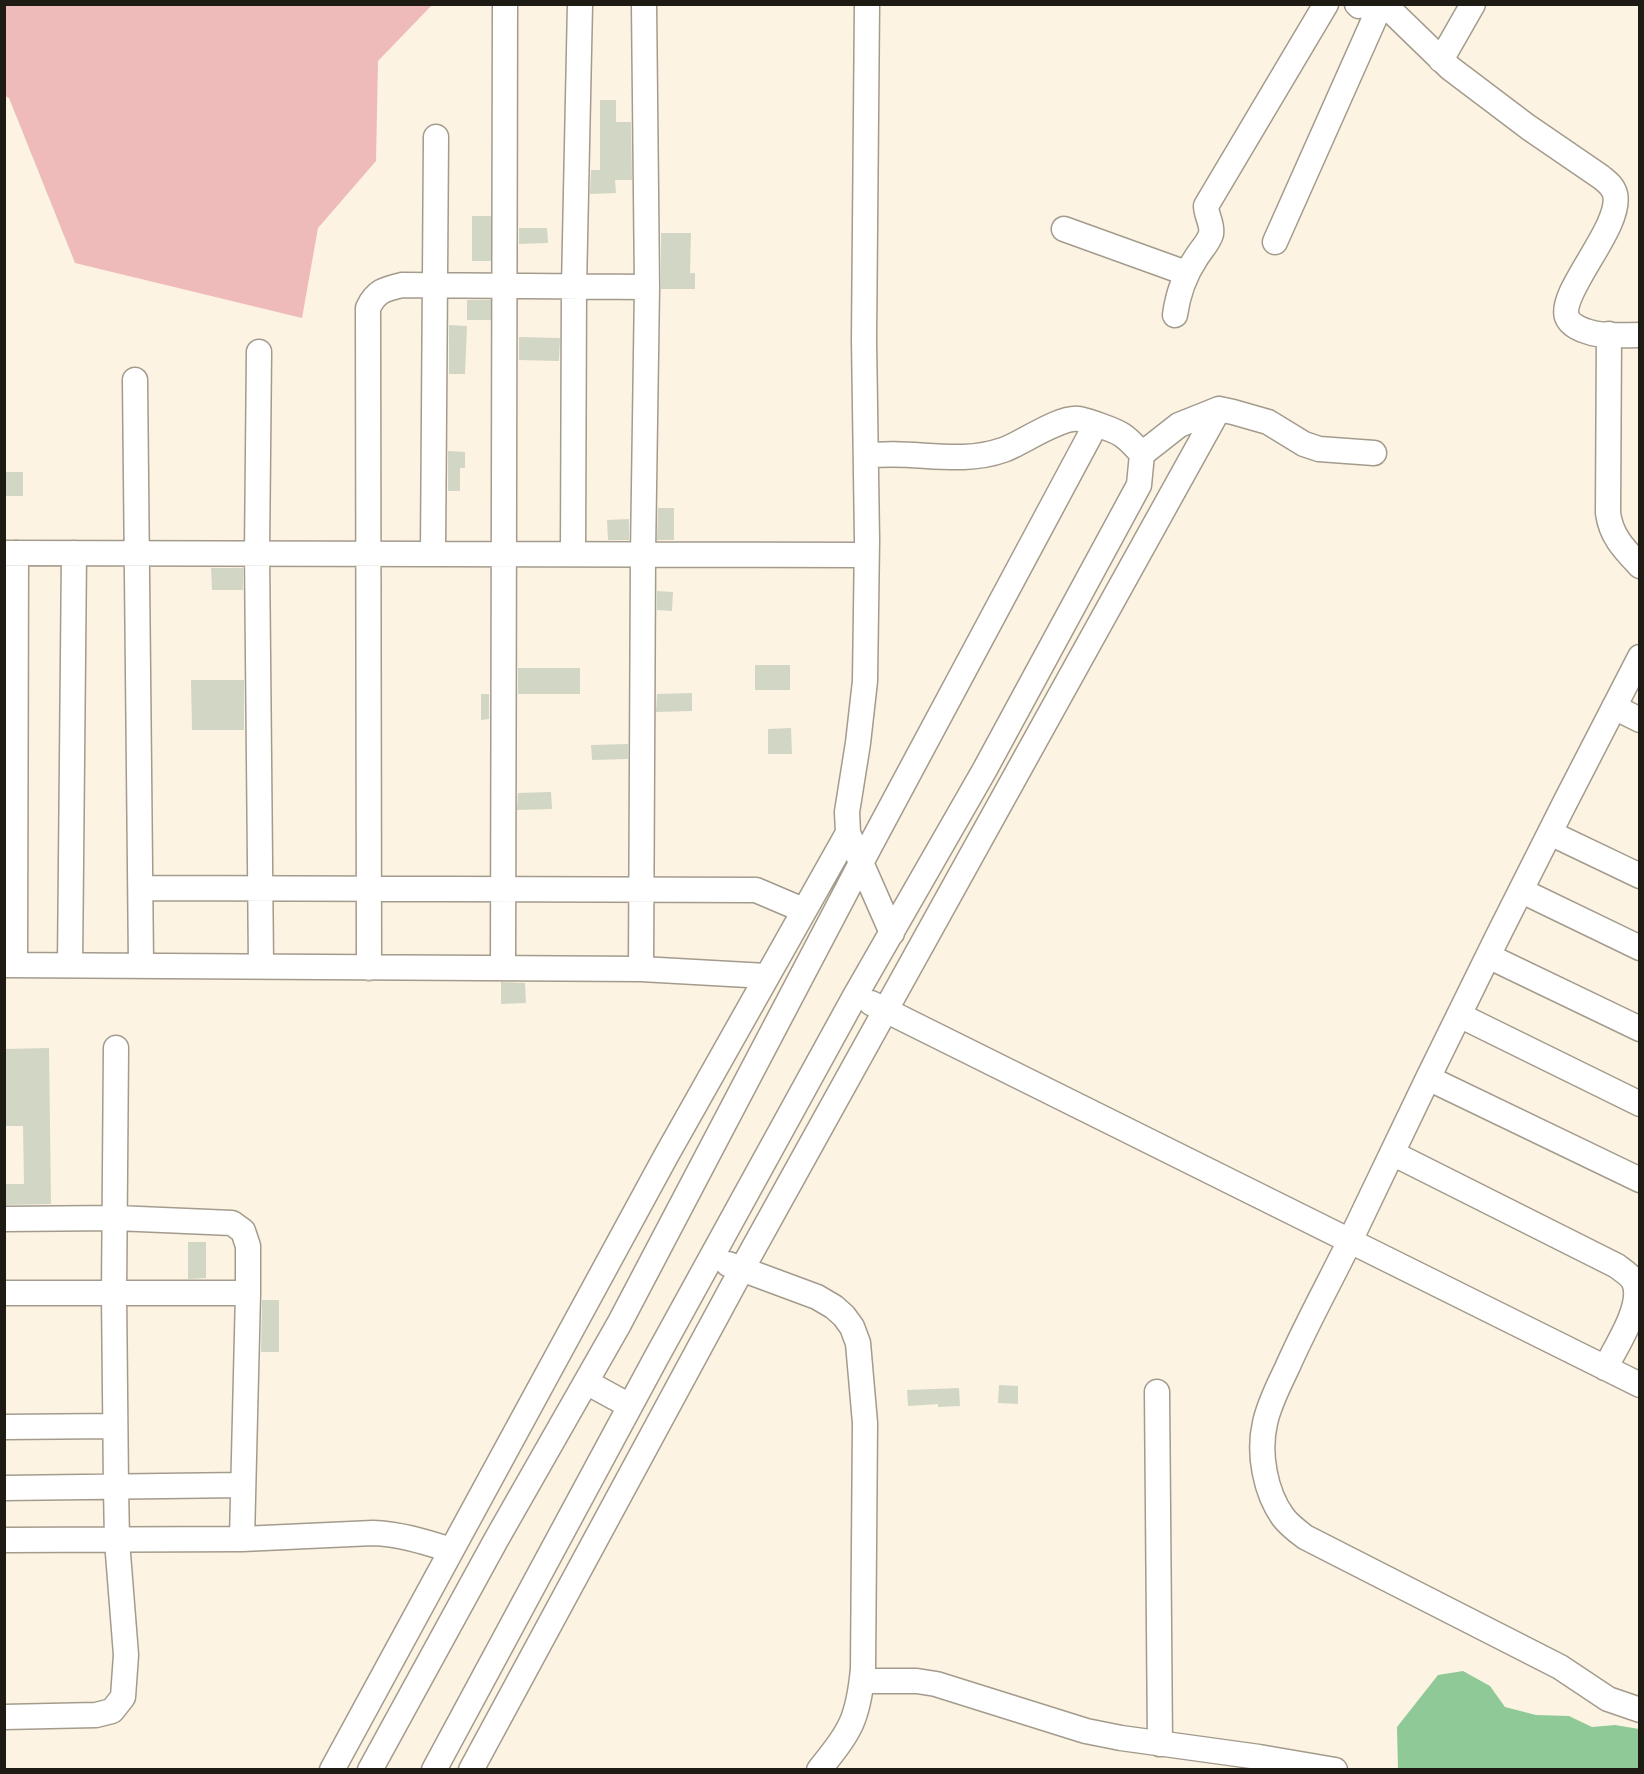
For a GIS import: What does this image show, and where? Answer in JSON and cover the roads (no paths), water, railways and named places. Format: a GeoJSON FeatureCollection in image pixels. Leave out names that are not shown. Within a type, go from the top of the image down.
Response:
{"type":"FeatureCollection","features":[{"type":"Feature","properties":{"kind":"street"},"geometry":{"type":"LineString","coordinates":[[503,968],[505,4]]}},
{"type":"Feature","properties":{"kind":"street"},"geometry":{"type":"LineString","coordinates":[[573,554],[574,287],[579,4]]}},
{"type":"Feature","properties":{"kind":"street"},"geometry":{"type":"LineString","coordinates":[[641,969],[647,287],[644,4]]}},
{"type":"Feature","properties":{"kind":"street"},"geometry":{"type":"LineString","coordinates":[[867,4],[864,339],[865,681],[847,812],[848,833],[892,933]]}},
{"type":"Feature","properties":{"kind":"street"},"geometry":{"type":"LineString","coordinates":[[1175,315],[1178,295],[1186,273],[1211,234],[1206,206],[1326,4]]}},
{"type":"Feature","properties":{"kind":"street"},"geometry":{"type":"LineString","coordinates":[[1357,4],[1359,6],[1371,4]]}},
{"type":"Feature","properties":{"kind":"street"},"geometry":{"type":"LineString","coordinates":[[1275,242],[1382,4],[1441,60],[1487,97],[1612,186],[1615,195],[1615,211],[1572,292],[1566,313],[1567,319],[1580,329],[1591,333],[1640,335]]}},
{"type":"Feature","properties":{"kind":"street"},"geometry":{"type":"LineString","coordinates":[[1441,60],[1473,4]]}},
{"type":"Feature","properties":{"kind":"street"},"geometry":{"type":"LineString","coordinates":[[433,552],[436,137]]}},
{"type":"Feature","properties":{"kind":"street"},"geometry":{"type":"LineString","coordinates":[[1064,229],[1186,273]]}},
{"type":"Feature","properties":{"kind":"street"},"geometry":{"type":"LineString","coordinates":[[369,968],[368,308],[373,298],[384,290],[402,285],[647,287]]}},
{"type":"Feature","properties":{"kind":"street"},"geometry":{"type":"LineString","coordinates":[[1610,334],[1609,526],[1614,537],[1640,566]]}},
{"type":"Feature","properties":{"kind":"street"},"geometry":{"type":"LineString","coordinates":[[259,352],[257,553],[261,965]]}},
{"type":"Feature","properties":{"kind":"street"},"geometry":{"type":"LineString","coordinates":[[135,380],[141,965]]}},
{"type":"Feature","properties":{"kind":"street"},"geometry":{"type":"LineString","coordinates":[[471,1770],[742,1269],[1219,409]]}},
{"type":"Feature","properties":{"kind":"street"},"geometry":{"type":"LineString","coordinates":[[434,1770],[630,1406],[855,996],[984,771],[1139,485],[1142,454],[1179,425],[1219,409],[1268,423],[1304,444],[1319,449],[1374,453]]}},
{"type":"Feature","properties":{"kind":"street"},"geometry":{"type":"LineString","coordinates":[[866,456],[883,453],[960,458],[985,455],[1004,450],[1042,430],[1077,419],[1122,434],[1142,454]]}},
{"type":"Feature","properties":{"kind":"street"},"geometry":{"type":"LineString","coordinates":[[370,1770],[496,1540],[619,1324],[862,861],[1095,426]]}},
{"type":"Feature","properties":{"kind":"street"},"geometry":{"type":"LineString","coordinates":[[766,976],[641,969],[10,965],[10,553],[433,552],[866,555]]}},
{"type":"Feature","properties":{"kind":"street"},"geometry":{"type":"LineString","coordinates":[[70,965],[74,553]]}},
{"type":"Feature","properties":{"kind":"street"},"geometry":{"type":"LineString","coordinates":[[1640,657],[1488,956],[1350,1240],[1309,1317],[1270,1405],[1263,1441],[1265,1473],[1271,1494],[1282,1516],[1290,1526],[1305,1537],[1560,1667],[1608,1699],[1640,1710]]}},
{"type":"Feature","properties":{"kind":"street"},"geometry":{"type":"LineString","coordinates":[[1614,707],[1640,720]]}},
{"type":"Feature","properties":{"kind":"street"},"geometry":{"type":"LineString","coordinates":[[332,1770],[660,1166],[848,833]]}},
{"type":"Feature","properties":{"kind":"street"},"geometry":{"type":"LineString","coordinates":[[1550,833],[1640,876]]}},
{"type":"Feature","properties":{"kind":"street"},"geometry":{"type":"LineString","coordinates":[[141,888],[756,890],[803,910]]}},
{"type":"Feature","properties":{"kind":"street"},"geometry":{"type":"LineString","coordinates":[[1521,891],[1640,948]]}},
{"type":"Feature","properties":{"kind":"street"},"geometry":{"type":"LineString","coordinates":[[1488,956],[1640,1029]]}},
{"type":"Feature","properties":{"kind":"street"},"geometry":{"type":"LineString","coordinates":[[855,996],[1640,1385]]}},
{"type":"Feature","properties":{"kind":"street"},"geometry":{"type":"LineString","coordinates":[[1459,1015],[1640,1104]]}},
{"type":"Feature","properties":{"kind":"street"},"geometry":{"type":"LineString","coordinates":[[4,1717],[96,1714],[112,1711],[123,1697],[126,1655],[117,1541],[116,1486],[114,1294],[116,1048]]}},
{"type":"Feature","properties":{"kind":"street"},"geometry":{"type":"LineString","coordinates":[[1428,1078],[1640,1180]]}},
{"type":"Feature","properties":{"kind":"street"},"geometry":{"type":"LineString","coordinates":[[1392,1153],[1617,1266],[1633,1279],[1638,1298],[1635,1310],[1605,1368]]}},
{"type":"Feature","properties":{"kind":"street"},"geometry":{"type":"LineString","coordinates":[[4,1219],[116,1218],[232,1223],[243,1231],[248,1246],[248,1293],[242,1539]]}},
{"type":"Feature","properties":{"kind":"street"},"geometry":{"type":"LineString","coordinates":[[712,1258],[834,1306],[852,1327],[858,1343],[865,1423],[862,1681],[854,1719],[845,1737],[819,1770]]}},
{"type":"Feature","properties":{"kind":"street"},"geometry":{"type":"LineString","coordinates":[[4,1293],[248,1293]]}},
{"type":"Feature","properties":{"kind":"street"},"geometry":{"type":"LineString","coordinates":[[586,1382],[630,1406]]}},
{"type":"Feature","properties":{"kind":"street"},"geometry":{"type":"LineString","coordinates":[[1157,1392],[1160,1744]]}},
{"type":"Feature","properties":{"kind":"street"},"geometry":{"type":"LineString","coordinates":[[4,1428],[116,1426]]}},
{"type":"Feature","properties":{"kind":"street"},"geometry":{"type":"LineString","coordinates":[[4,1488],[243,1485]]}},
{"type":"Feature","properties":{"kind":"street"},"geometry":{"type":"LineString","coordinates":[[4,1540],[242,1539],[393,1533],[451,1550]]}},
{"type":"Feature","properties":{"kind":"street"},"geometry":{"type":"LineString","coordinates":[[862,1681],[917,1681],[936,1684],[1086,1731],[1335,1770]]}}]}
